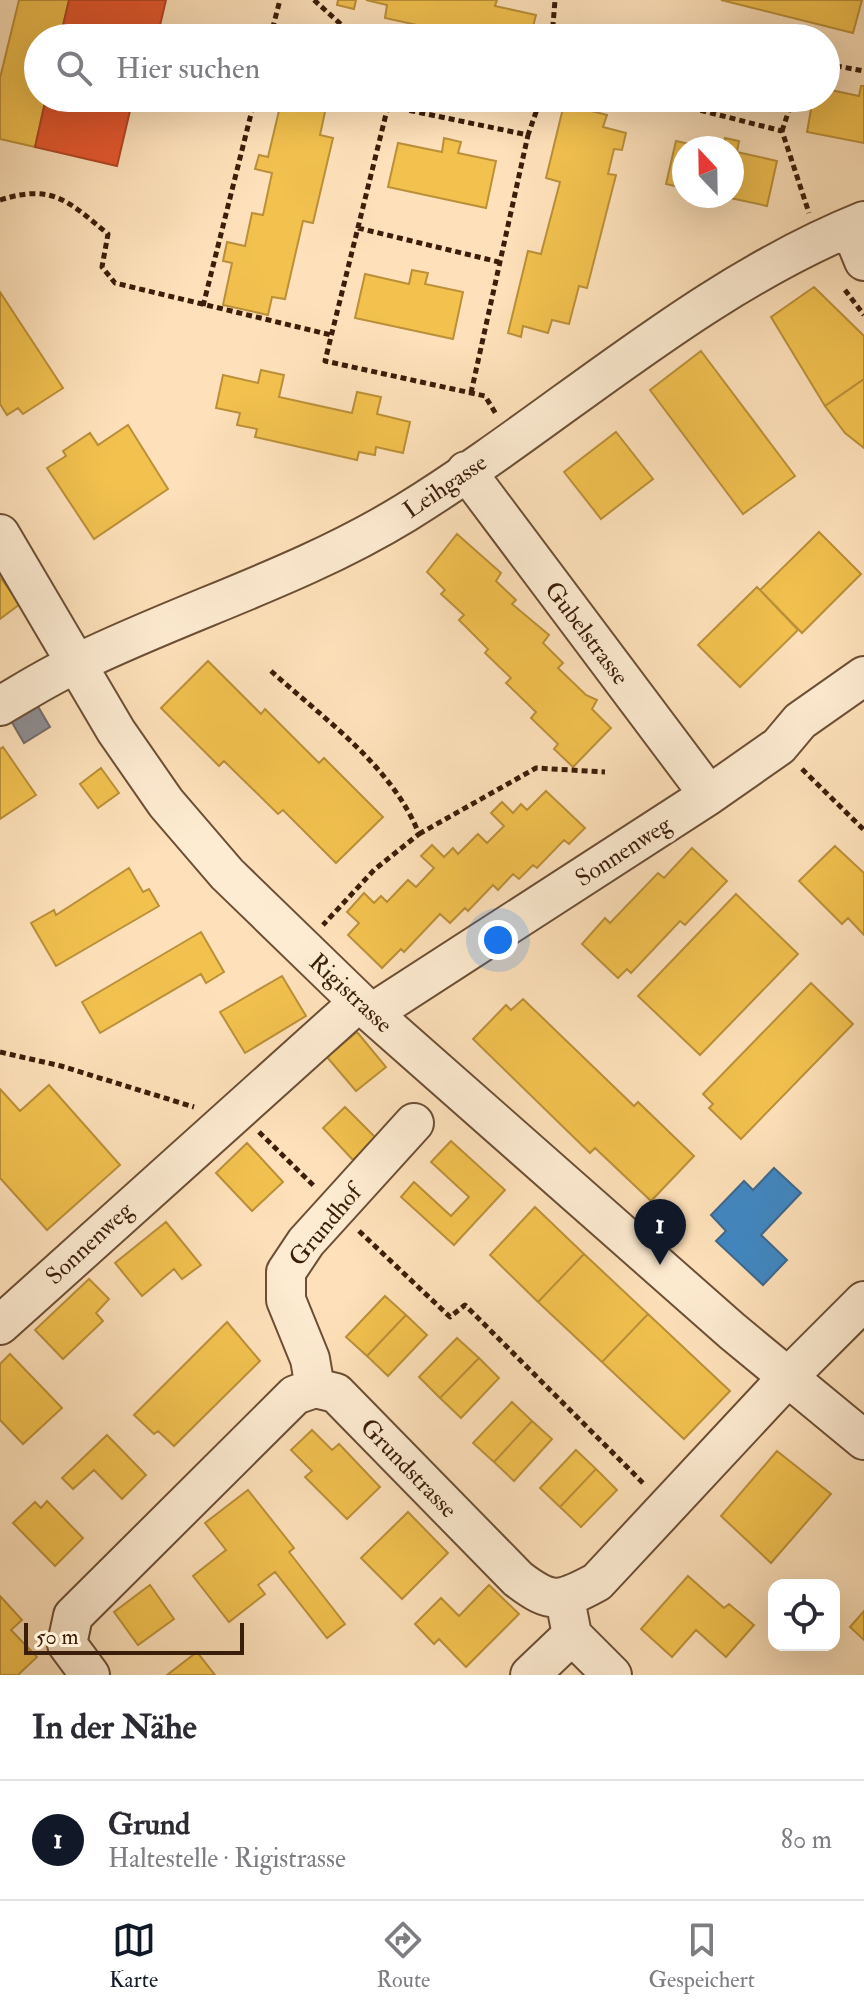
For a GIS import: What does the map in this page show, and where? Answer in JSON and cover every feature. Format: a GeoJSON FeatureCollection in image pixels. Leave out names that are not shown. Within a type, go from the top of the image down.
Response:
{"type":"FeatureCollection","features":[{"type":"Feature","properties":{"kind":"street"},"geometry":{"type":"LineString","coordinates":[[844,229],[864,261]]}},
{"type":"Feature","properties":{"kind":"street","name":"Leihgasse"},"geometry":{"type":"LineString","coordinates":[[0,706],[78,662],[307,566],[404,514],[715,298],[844,229]]}},
{"type":"Feature","properties":{"kind":"street","name":"Gubelstrasse"},"geometry":{"type":"LineString","coordinates":[[466,471],[709,795]]}},
{"type":"Feature","properties":{"kind":"street","name":"Rigistrasse"},"geometry":{"type":"LineString","coordinates":[[0,534],[116,731],[166,803],[227,874],[365,1008],[732,1331],[864,1440]]}},
{"type":"Feature","properties":{"kind":"street","name":"Sonnenweg"},"geometry":{"type":"LineString","coordinates":[[0,1325],[229,1117],[365,1008],[709,795],[779,746],[800,721],[864,676]]}},
{"type":"Feature","properties":{"kind":"street","name":"Grundhof"},"geometry":{"type":"LineString","coordinates":[[315,1388],[310,1359],[286,1300],[286,1272],[306,1242],[414,1123]]}},
{"type":"Feature","properties":{"kind":"street"},"geometry":{"type":"LineString","coordinates":[[530,1675],[568,1617],[597,1582],[789,1376],[864,1301]]}},
{"type":"Feature","properties":{"kind":"street"},"geometry":{"type":"LineString","coordinates":[[90,1675],[67,1644],[73,1616],[295,1395],[315,1388]]}},
{"type":"Feature","properties":{"kind":"street","name":"Grundstrasse"},"geometry":{"type":"LineString","coordinates":[[315,1388],[336,1393],[518,1579],[568,1617]]}},
{"type":"Feature","properties":{"kind":"street"},"geometry":{"type":"LineString","coordinates":[[568,1617],[612,1675]]}},
{"type":"Feature","properties":{"kind":"path"},"geometry":{"type":"LineString","coordinates":[[274,24],[280,0]]}},
{"type":"Feature","properties":{"kind":"path"},"geometry":{"type":"LineString","coordinates":[[314,0],[341,24]]}},
{"type":"Feature","properties":{"kind":"path"},"geometry":{"type":"LineString","coordinates":[[553,24],[555,0]]}},
{"type":"Feature","properties":{"kind":"path"},"geometry":{"type":"LineString","coordinates":[[840,67],[864,71]]}},
{"type":"Feature","properties":{"kind":"path"},"geometry":{"type":"LineString","coordinates":[[203,306],[252,112]]}},
{"type":"Feature","properties":{"kind":"path"},"geometry":{"type":"LineString","coordinates":[[387,112],[325,361],[485,396],[512,440]]}},
{"type":"Feature","properties":{"kind":"path"},"geometry":{"type":"LineString","coordinates":[[417,112],[528,135]]}},
{"type":"Feature","properties":{"kind":"path"},"geometry":{"type":"LineString","coordinates":[[471,393],[528,135],[536,112]]}},
{"type":"Feature","properties":{"kind":"path"},"geometry":{"type":"LineString","coordinates":[[707,112],[782,131],[844,229]]}},
{"type":"Feature","properties":{"kind":"path"},"geometry":{"type":"LineString","coordinates":[[782,131],[788,112]]}},
{"type":"Feature","properties":{"kind":"path"},"geometry":{"type":"LineString","coordinates":[[0,200],[14,195],[57,194],[108,234],[102,267],[115,283],[331,335]]}},
{"type":"Feature","properties":{"kind":"path"},"geometry":{"type":"LineString","coordinates":[[358,228],[499,262]]}},
{"type":"Feature","properties":{"kind":"path"},"geometry":{"type":"LineString","coordinates":[[271,671],[379,771],[411,814],[419,834]]}},
{"type":"Feature","properties":{"kind":"path"},"geometry":{"type":"LineString","coordinates":[[779,746],[864,830]]}},
{"type":"Feature","properties":{"kind":"path"},"geometry":{"type":"LineString","coordinates":[[300,946],[374,870],[419,834],[536,768],[605,772]]}},
{"type":"Feature","properties":{"kind":"path"},"geometry":{"type":"LineString","coordinates":[[0,1052],[61,1066],[229,1117],[336,1209],[450,1317],[465,1305],[667,1507]]}},
{"type":"Feature","properties":{"kind":"building: Wohnen"},"geometry":{"type":"Polygon","coordinates":[[[19,0],[69,0],[63,24],[24,24],[24,112],[43,112],[35,147],[0,139],[0,78],[19,0]]]}},
{"type":"Feature","properties":{"kind":"building: Wohnen"},"geometry":{"type":"Polygon","coordinates":[[[338,0],[356,0],[354,9],[337,5],[338,0]]]}},
{"type":"Feature","properties":{"kind":"building: Wohnen"},"geometry":{"type":"Polygon","coordinates":[[[366,0],[497,0],[495,6],[536,15],[534,24],[412,24],[385,18],[387,5],[366,0]]]}},
{"type":"Feature","properties":{"kind":"building: Wohnen"},"geometry":{"type":"Polygon","coordinates":[[[721,0],[862,0],[853,33],[840,30],[840,24],[817,24],[721,0]]]}},
{"type":"Feature","properties":{"kind":"building: Wohnen"},"geometry":{"type":"Polygon","coordinates":[[[861,86],[864,86],[864,143],[807,132],[811,112],[840,112],[840,92],[859,96],[861,86]]]}},
{"type":"Feature","properties":{"kind":"building: Wohnen"},"geometry":{"type":"Polygon","coordinates":[[[279,112],[325,112],[320,135],[333,138],[313,223],[303,221],[285,299],[272,297],[268,315],[223,305],[232,263],[223,261],[227,242],[245,246],[252,213],[263,215],[272,173],[255,169],[259,155],[268,157],[279,112]]]}},
{"type":"Feature","properties":{"kind":"building: Wohnen"},"geometry":{"type":"Polygon","coordinates":[[[562,112],[607,115],[603,127],[626,133],[622,150],[614,149],[608,174],[616,175],[587,288],[579,286],[569,324],[552,320],[548,333],[523,326],[521,337],[508,333],[528,251],[541,254],[560,182],[546,178],[562,112]]]}},
{"type":"Feature","properties":{"kind":"building: Wohnen"},"geometry":{"type":"Polygon","coordinates":[[[444,138],[461,142],[458,153],[496,161],[486,208],[388,187],[398,143],[442,152],[444,138]]]}},
{"type":"Feature","properties":{"kind":"building: Wohnen"},"geometry":{"type":"Polygon","coordinates":[[[744,154],[777,161],[767,206],[744,201],[744,154]]]}},
{"type":"Feature","properties":{"kind":"building: Wohnen"},"geometry":{"type":"Polygon","coordinates":[[[672,158],[672,185],[666,184],[672,158]]]}},
{"type":"Feature","properties":{"kind":"building: Wohnen"},"geometry":{"type":"Polygon","coordinates":[[[412,270],[428,273],[425,284],[463,292],[453,339],[355,318],[365,274],[409,284],[412,270]]]}},
{"type":"Feature","properties":{"kind":"building: Wohnen"},"geometry":{"type":"Polygon","coordinates":[[[814,287],[864,336],[864,379],[825,406],[771,317],[814,287]]]}},
{"type":"Feature","properties":{"kind":"building: Wohnen"},"geometry":{"type":"Polygon","coordinates":[[[0,292],[63,388],[23,414],[18,408],[7,415],[0,404],[0,292]]]}},
{"type":"Feature","properties":{"kind":"building: Wohnen"},"geometry":{"type":"Polygon","coordinates":[[[701,351],[795,476],[743,514],[650,390],[701,351]]]}},
{"type":"Feature","properties":{"kind":"building: Wohnen"},"geometry":{"type":"Polygon","coordinates":[[[261,370],[284,375],[279,397],[352,413],[357,392],[381,397],[377,414],[410,422],[403,453],[376,447],[375,455],[359,452],[357,460],[255,437],[257,429],[237,425],[240,413],[216,408],[223,375],[258,383],[261,370]]]}},
{"type":"Feature","properties":{"kind":"building: Wohnen"},"geometry":{"type":"Polygon","coordinates":[[[864,379],[864,448],[845,433],[825,406],[864,379]]]}},
{"type":"Feature","properties":{"kind":"building: Wohnen"},"geometry":{"type":"Polygon","coordinates":[[[128,425],[168,489],[94,539],[47,468],[66,456],[63,451],[90,433],[98,445],[128,425]]]}},
{"type":"Feature","properties":{"kind":"building: Wohnen"},"geometry":{"type":"Polygon","coordinates":[[[616,432],[653,479],[601,519],[564,472],[616,432]]]}},
{"type":"Feature","properties":{"kind":"building: Wohnen"},"geometry":{"type":"Polygon","coordinates":[[[819,532],[861,574],[802,633],[760,590],[819,532]]]}},
{"type":"Feature","properties":{"kind":"building: Wohnen"},"geometry":{"type":"Polygon","coordinates":[[[457,534],[501,573],[496,581],[516,600],[512,604],[549,635],[543,643],[563,663],[558,668],[586,695],[597,700],[592,709],[611,728],[573,767],[554,749],[558,744],[531,718],[536,712],[506,683],[511,678],[485,653],[488,649],[459,620],[464,615],[441,594],[445,590],[427,572],[457,534]]]}},
{"type":"Feature","properties":{"kind":"building: Wohnen"},"geometry":{"type":"Polygon","coordinates":[[[0,577],[20,604],[0,619],[0,577]]]}},
{"type":"Feature","properties":{"kind":"building: Wohnen"},"geometry":{"type":"Polygon","coordinates":[[[757,587],[798,630],[740,687],[698,645],[757,587]]]}},
{"type":"Feature","properties":{"kind":"building: Wohnen"},"geometry":{"type":"Polygon","coordinates":[[[208,661],[261,714],[265,709],[319,763],[324,758],[383,817],[336,863],[283,810],[278,814],[224,761],[219,766],[161,708],[208,661]]]}},
{"type":"Feature","properties":{"kind":"building: Wohnen"},"geometry":{"type":"Polygon","coordinates":[[[3,747],[36,795],[0,819],[0,749],[3,747]]]}},
{"type":"Feature","properties":{"kind":"building: Wohnen"},"geometry":{"type":"Polygon","coordinates":[[[101,768],[119,793],[98,808],[80,784],[101,768]]]}},
{"type":"Feature","properties":{"kind":"building: Wohnen"},"geometry":{"type":"Polygon","coordinates":[[[546,791],[585,828],[569,844],[564,840],[537,868],[533,865],[519,879],[513,874],[498,890],[493,885],[468,911],[465,908],[450,923],[440,914],[404,952],[401,949],[382,968],[348,935],[359,923],[347,912],[364,893],[374,903],[381,896],[387,902],[408,880],[416,887],[434,868],[421,856],[432,845],[444,857],[453,848],[458,854],[478,834],[487,843],[504,826],[491,813],[502,802],[513,813],[521,804],[527,810],[546,791]]]}},
{"type":"Feature","properties":{"kind":"building: Wohnen"},"geometry":{"type":"Polygon","coordinates":[[[835,846],[864,873],[864,935],[848,918],[842,924],[799,881],[835,846]]]}},
{"type":"Feature","properties":{"kind":"building: Wohnen"},"geometry":{"type":"Polygon","coordinates":[[[692,848],[727,881],[685,925],[680,921],[631,973],[627,969],[618,978],[582,944],[605,918],[610,923],[658,873],[664,878],[692,848]]]}},
{"type":"Feature","properties":{"kind":"building: Wohnen"},"geometry":{"type":"Polygon","coordinates":[[[129,868],[143,892],[149,889],[159,906],[56,966],[31,923],[54,910],[56,915],[129,868]]]}},
{"type":"Feature","properties":{"kind":"building: Wohnen"},"geometry":{"type":"Polygon","coordinates":[[[736,894],[798,954],[700,1055],[638,996],[736,894]]]}},
{"type":"Feature","properties":{"kind":"building: Wohnen"},"geometry":{"type":"Polygon","coordinates":[[[201,932],[224,972],[206,983],[201,974],[100,1033],[82,1002],[201,932]]]}},
{"type":"Feature","properties":{"kind":"building: Wohnen"},"geometry":{"type":"Polygon","coordinates":[[[282,976],[306,1016],[245,1053],[220,1012],[282,976]]]}},
{"type":"Feature","properties":{"kind":"building: Wohnen"},"geometry":{"type":"Polygon","coordinates":[[[811,983],[853,1024],[741,1139],[709,1108],[713,1104],[703,1094],[811,983]]]}},
{"type":"Feature","properties":{"kind":"building: Wohnen"},"geometry":{"type":"Polygon","coordinates":[[[523,999],[634,1106],[638,1102],[694,1156],[651,1201],[595,1148],[590,1153],[473,1039],[506,1005],[511,1010],[523,999]]]}},
{"type":"Feature","properties":{"kind":"building: Wohnen"},"geometry":{"type":"Polygon","coordinates":[[[357,1032],[386,1067],[356,1091],[327,1057],[357,1032]]]}},
{"type":"Feature","properties":{"kind":"building: Wohnen"},"geometry":{"type":"Polygon","coordinates":[[[49,1085],[120,1165],[47,1230],[0,1178],[0,1089],[20,1111],[49,1085]]]}},
{"type":"Feature","properties":{"kind":"building: Wohnen"},"geometry":{"type":"Polygon","coordinates":[[[345,1107],[376,1138],[353,1160],[323,1128],[345,1107]]]}},
{"type":"Feature","properties":{"kind":"building: Wohnen"},"geometry":{"type":"Polygon","coordinates":[[[451,1141],[505,1190],[454,1245],[401,1197],[414,1182],[451,1216],[469,1197],[431,1162],[451,1141]]]}},
{"type":"Feature","properties":{"kind":"building: Wohnen"},"geometry":{"type":"Polygon","coordinates":[[[247,1143],[283,1182],[252,1211],[216,1173],[247,1143]]]}},
{"type":"Feature","properties":{"kind":"building: Wohnen"},"geometry":{"type":"Polygon","coordinates":[[[535,1207],[584,1254],[538,1302],[490,1255],[535,1207]]]}},
{"type":"Feature","properties":{"kind":"building: Wohnen"},"geometry":{"type":"Polygon","coordinates":[[[166,1222],[201,1265],[182,1279],[174,1269],[142,1296],[115,1263],[166,1222]]]}},
{"type":"Feature","properties":{"kind":"building: Wohnen"},"geometry":{"type":"Polygon","coordinates":[[[584,1254],[648,1314],[602,1362],[538,1302],[584,1254]]]}},
{"type":"Feature","properties":{"kind":"building: Wohnen"},"geometry":{"type":"Polygon","coordinates":[[[89,1279],[109,1299],[96,1313],[103,1321],[63,1359],[35,1330],[89,1279]]]}},
{"type":"Feature","properties":{"kind":"building: Wohnen"},"geometry":{"type":"Polygon","coordinates":[[[385,1296],[406,1315],[367,1356],[346,1337],[385,1296]]]}},
{"type":"Feature","properties":{"kind":"building: Wohnen"},"geometry":{"type":"Polygon","coordinates":[[[648,1314],[730,1391],[684,1439],[602,1362],[648,1314]]]}},
{"type":"Feature","properties":{"kind":"building: Wohnen"},"geometry":{"type":"Polygon","coordinates":[[[406,1315],[427,1335],[388,1376],[367,1356],[406,1315]]]}},
{"type":"Feature","properties":{"kind":"building: Wohnen"},"geometry":{"type":"Polygon","coordinates":[[[227,1322],[260,1361],[174,1446],[158,1431],[154,1434],[134,1415],[227,1322]]]}},
{"type":"Feature","properties":{"kind":"building: Wohnen"},"geometry":{"type":"Polygon","coordinates":[[[457,1338],[479,1358],[440,1398],[419,1377],[457,1338]]]}},
{"type":"Feature","properties":{"kind":"building: Wohnen"},"geometry":{"type":"Polygon","coordinates":[[[10,1354],[62,1408],[23,1444],[0,1420],[0,1364],[10,1354]]]}},
{"type":"Feature","properties":{"kind":"building: Wohnen"},"geometry":{"type":"Polygon","coordinates":[[[479,1358],[499,1378],[461,1418],[440,1398],[479,1358]]]}},
{"type":"Feature","properties":{"kind":"building: Wohnen"},"geometry":{"type":"Polygon","coordinates":[[[512,1402],[532,1421],[494,1462],[473,1443],[512,1402]]]}},
{"type":"Feature","properties":{"kind":"building: Wohnen"},"geometry":{"type":"Polygon","coordinates":[[[532,1421],[552,1439],[514,1481],[494,1462],[532,1421]]]}},
{"type":"Feature","properties":{"kind":"building: Wohnen"},"geometry":{"type":"Polygon","coordinates":[[[312,1430],[332,1450],[339,1444],[380,1487],[347,1519],[305,1477],[312,1471],[291,1450],[312,1430]]]}},
{"type":"Feature","properties":{"kind":"building: Wohnen"},"geometry":{"type":"Polygon","coordinates":[[[107,1435],[146,1475],[122,1499],[94,1470],[73,1489],[62,1478],[107,1435]]]}},
{"type":"Feature","properties":{"kind":"building: Wohnen"},"geometry":{"type":"Polygon","coordinates":[[[576,1450],[596,1469],[560,1507],[540,1488],[576,1450]]]}},
{"type":"Feature","properties":{"kind":"building: Wohnen"},"geometry":{"type":"Polygon","coordinates":[[[777,1451],[831,1494],[771,1563],[721,1516],[777,1451]]]}},
{"type":"Feature","properties":{"kind":"building: Wohnen"},"geometry":{"type":"Polygon","coordinates":[[[596,1469],[617,1490],[581,1527],[560,1507],[596,1469]]]}},
{"type":"Feature","properties":{"kind":"building: Wohnen"},"geometry":{"type":"Polygon","coordinates":[[[248,1490],[294,1548],[289,1552],[345,1624],[327,1638],[275,1572],[258,1585],[265,1594],[229,1622],[193,1576],[226,1550],[205,1523],[248,1490]]]}},
{"type":"Feature","properties":{"kind":"building: Wohnen"},"geometry":{"type":"Polygon","coordinates":[[[47,1501],[83,1538],[55,1566],[13,1523],[35,1502],[41,1508],[47,1501]]]}},
{"type":"Feature","properties":{"kind":"building: Wohnen"},"geometry":{"type":"Polygon","coordinates":[[[408,1512],[448,1553],[402,1599],[361,1558],[408,1512]]]}},
{"type":"Feature","properties":{"kind":"building: Wohnen"},"geometry":{"type":"Polygon","coordinates":[[[688,1576],[724,1608],[729,1604],[754,1625],[726,1657],[696,1630],[672,1657],[641,1629],[688,1576]]]}},
{"type":"Feature","properties":{"kind":"building: Wohnen"},"geometry":{"type":"Polygon","coordinates":[[[150,1585],[174,1619],[138,1645],[114,1612],[150,1585]]]}},
{"type":"Feature","properties":{"kind":"building: Wohnen"},"geometry":{"type":"Polygon","coordinates":[[[489,1585],[519,1614],[466,1667],[439,1639],[434,1644],[415,1624],[441,1598],[459,1616],[489,1585]]]}},
{"type":"Feature","properties":{"kind":"building: Wohnen"},"geometry":{"type":"Polygon","coordinates":[[[0,1596],[22,1620],[11,1630],[37,1657],[18,1675],[0,1675],[0,1596]]]}},
{"type":"Feature","properties":{"kind":"building: Wohnen"},"geometry":{"type":"Polygon","coordinates":[[[864,1611],[864,1640],[850,1627],[864,1611]]]}},
{"type":"Feature","properties":{"kind":"building: Wohnen"},"geometry":{"type":"Polygon","coordinates":[[[197,1652],[215,1675],[167,1675],[197,1652]]]}},
{"type":"Feature","properties":{"kind":"building: Handel"},"geometry":{"type":"Polygon","coordinates":[[[69,0],[166,0],[160,24],[63,24],[69,0]]]}},
{"type":"Feature","properties":{"kind":"building: Handel"},"geometry":{"type":"Polygon","coordinates":[[[43,112],[130,112],[117,166],[35,147],[43,112]]]}},
{"type":"Feature","properties":{"kind":"building: Schulen"},"geometry":{"type":"Polygon","coordinates":[[[774,1168],[801,1193],[761,1235],[787,1260],[763,1285],[716,1241],[726,1231],[711,1215],[744,1181],[753,1190],[774,1168]]]}},
{"type":"Feature","properties":{"kind":"building: Industrie"},"geometry":{"type":"Polygon","coordinates":[[[36,703],[50,727],[24,743],[10,719],[36,703]]]}},
{"type":"Feature","properties":{"kind":"place","name":"Grund"},"geometry":{"type":"Point","coordinates":[660,1265]}}]}
